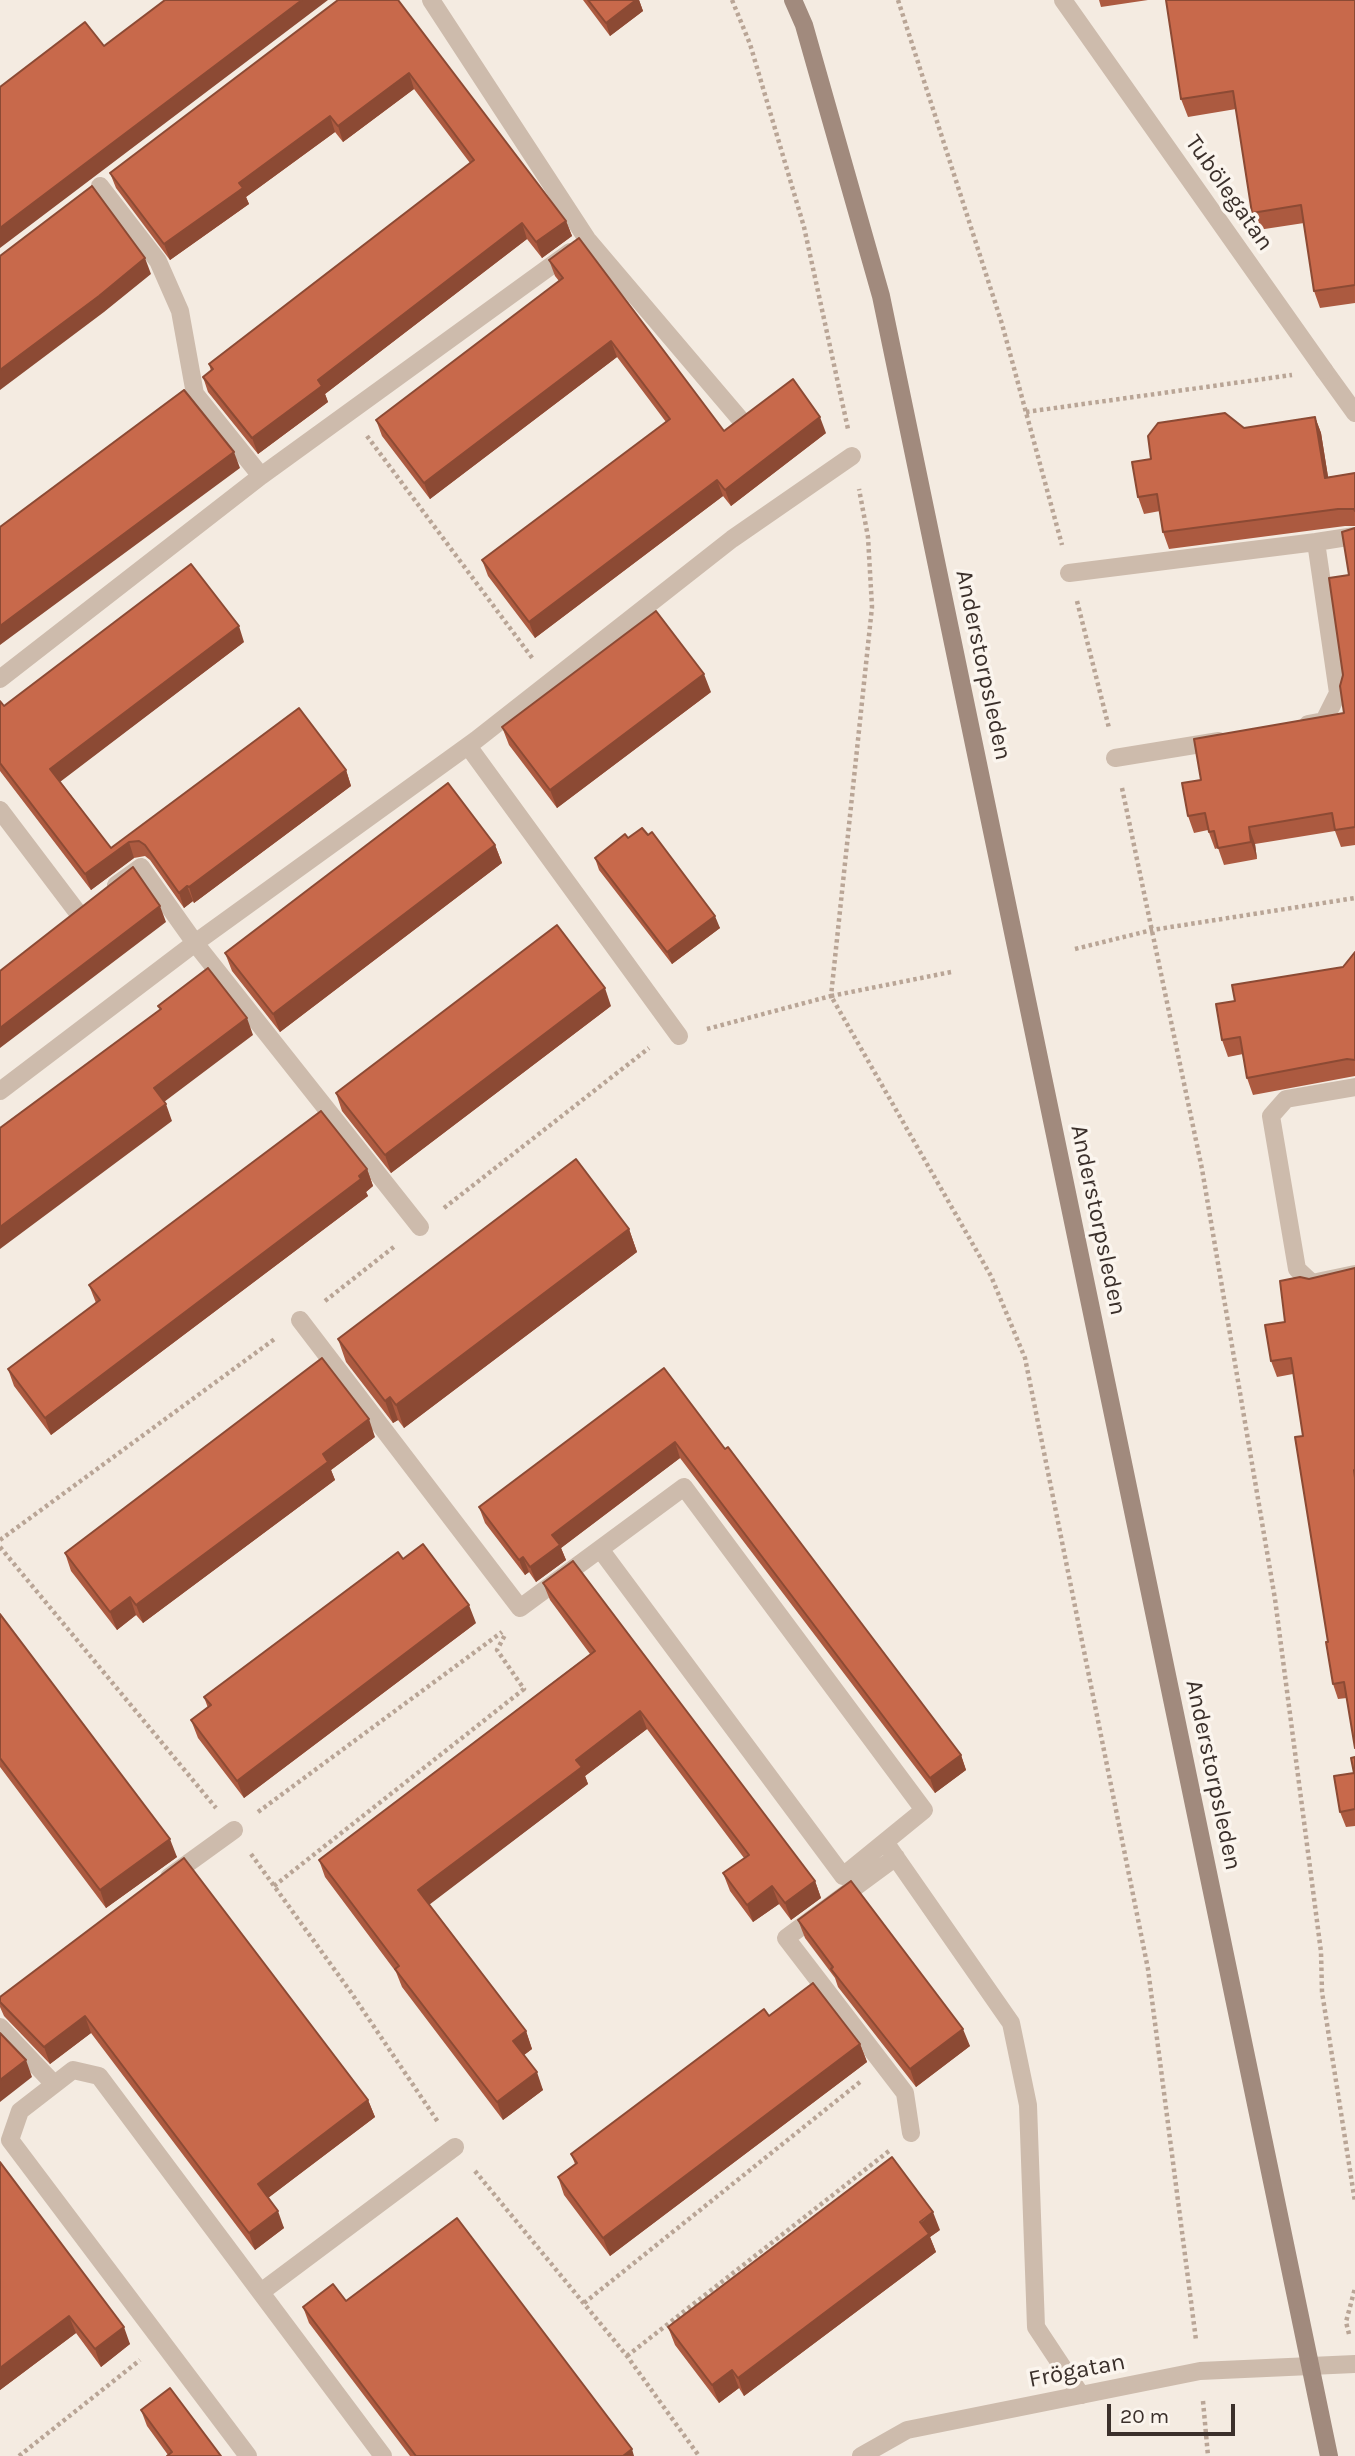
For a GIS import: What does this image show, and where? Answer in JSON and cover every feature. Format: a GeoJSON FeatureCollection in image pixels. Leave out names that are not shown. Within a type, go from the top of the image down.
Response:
{"type":"FeatureCollection","features":[{"type":"Feature","properties":{"kind":"main road","name":"Anderstorpsleden"},"geometry":{"type":"LineString","coordinates":[[793,0],[804,25],[881,296],[1329,2456]]}},
{"type":"Feature","properties":{"kind":"street"},"geometry":{"type":"LineString","coordinates":[[431,0],[587,239],[740,419]]}},
{"type":"Feature","properties":{"kind":"street","name":"Tubölegatan"},"geometry":{"type":"LineString","coordinates":[[1063,0],[1355,413]]}},
{"type":"Feature","properties":{"kind":"street"},"geometry":{"type":"LineString","coordinates":[[100,186],[158,261],[180,311],[195,394],[261,476]]}},
{"type":"Feature","properties":{"kind":"street"},"geometry":{"type":"LineString","coordinates":[[0,679],[261,476],[587,239]]}},
{"type":"Feature","properties":{"kind":"street"},"geometry":{"type":"LineString","coordinates":[[0,1091],[195,943],[468,746],[732,539],[852,456]]}},
{"type":"Feature","properties":{"kind":"street"},"geometry":{"type":"LineString","coordinates":[[1069,573],[1195,559],[1355,536]]}},
{"type":"Feature","properties":{"kind":"street"},"geometry":{"type":"LineString","coordinates":[[1296,726],[1324,721],[1338,693],[1316,542]]}},
{"type":"Feature","properties":{"kind":"street"},"geometry":{"type":"LineString","coordinates":[[1115,758],[1235,738]]}},
{"type":"Feature","properties":{"kind":"street"},"geometry":{"type":"LineString","coordinates":[[468,746],[679,1036]]}},
{"type":"Feature","properties":{"kind":"street"},"geometry":{"type":"LineString","coordinates":[[0,810],[83,909],[141,867],[195,943],[420,1227]]}},
{"type":"Feature","properties":{"kind":"street"},"geometry":{"type":"LineString","coordinates":[[1355,1087],[1286,1099],[1271,1116],[1297,1269],[1312,1283],[1355,1274]]}},
{"type":"Feature","properties":{"kind":"street"},"geometry":{"type":"LineString","coordinates":[[300,1320],[520,1608],[684,1487],[923,1810],[843,1876],[600,1549]]}},
{"type":"Feature","properties":{"kind":"street"},"geometry":{"type":"LineString","coordinates":[[156,1886],[234,1830]]}},
{"type":"Feature","properties":{"kind":"street"},"geometry":{"type":"LineString","coordinates":[[885,1842],[1010,2023],[1028,2105],[1036,2327],[1081,2395]]}},
{"type":"Feature","properties":{"kind":"street"},"geometry":{"type":"LineString","coordinates":[[896,1857],[786,1938],[905,2094],[911,2133]]}},
{"type":"Feature","properties":{"kind":"street"},"geometry":{"type":"LineString","coordinates":[[0,2027],[54,2084]]}},
{"type":"Feature","properties":{"kind":"street"},"geometry":{"type":"LineString","coordinates":[[248,2456],[10,2140],[20,2111],[73,2070],[99,2076],[383,2456]]}},
{"type":"Feature","properties":{"kind":"street"},"geometry":{"type":"LineString","coordinates":[[261,2292],[454,2147]]}},
{"type":"Feature","properties":{"kind":"street","name":"Frögatan"},"geometry":{"type":"LineString","coordinates":[[861,2456],[906,2430],[1200,2371],[1355,2364]]}},
{"type":"Feature","properties":{"kind":"path"},"geometry":{"type":"LineString","coordinates":[[732,0],[750,44],[804,226],[844,408],[868,537],[872,607],[831,996],[990,1276],[1025,1358],[1148,1969],[1209,2456]]}},
{"type":"Feature","properties":{"kind":"path"},"geometry":{"type":"LineString","coordinates":[[898,0],[1002,324],[1098,682],[1153,930],[1202,1169],[1275,1600],[1321,1952],[1322,1992],[1355,2202]]}},
{"type":"Feature","properties":{"kind":"path"},"geometry":{"type":"LineString","coordinates":[[1026,412],[1324,370]]}},
{"type":"Feature","properties":{"kind":"path"},"geometry":{"type":"LineString","coordinates":[[349,412],[550,682]]}},
{"type":"Feature","properties":{"kind":"path"},"geometry":{"type":"LineString","coordinates":[[1074,949],[1153,930],[1355,898]]}},
{"type":"Feature","properties":{"kind":"path"},"geometry":{"type":"LineString","coordinates":[[0,1540],[300,1320],[658,1042],[831,996],[951,972]]}},
{"type":"Feature","properties":{"kind":"path"},"geometry":{"type":"LineString","coordinates":[[0,1547],[234,1830],[349,1991],[454,2147],[628,2356],[699,2456]]}},
{"type":"Feature","properties":{"kind":"path"},"geometry":{"type":"LineString","coordinates":[[234,1830],[511,1625],[497,1650],[524,1689],[274,1886]]}},
{"type":"Feature","properties":{"kind":"path"},"geometry":{"type":"LineString","coordinates":[[584,2303],[883,2064]]}},
{"type":"Feature","properties":{"kind":"path"},"geometry":{"type":"LineString","coordinates":[[628,2356],[911,2133]]}},
{"type":"Feature","properties":{"kind":"path"},"geometry":{"type":"LineString","coordinates":[[1352,2344],[1346,2322],[1355,2288]]}},
{"type":"Feature","properties":{"kind":"path"},"geometry":{"type":"LineString","coordinates":[[19,2456],[163,2342]]}},
{"type":"Feature","properties":{"kind":"building"},"geometry":{"type":"Polygon","coordinates":[[[165,0],[302,0],[0,228],[0,87],[85,22],[104,46],[165,0]]]}},
{"type":"Feature","properties":{"kind":"building"},"geometry":{"type":"Polygon","coordinates":[[[338,0],[398,0],[566,221],[536,242],[522,223],[318,380],[322,386],[252,438],[203,377],[213,369],[209,364],[474,160],[409,73],[338,126],[330,116],[239,183],[243,188],[164,244],[110,173],[338,0]]]}},
{"type":"Feature","properties":{"kind":"building"},"geometry":{"type":"Polygon","coordinates":[[[588,0],[636,0],[606,23],[588,0]]]}},
{"type":"Feature","properties":{"kind":"building"},"geometry":{"type":"Polygon","coordinates":[[[1166,0],[1355,0],[1355,285],[1314,291],[1301,205],[1252,213],[1233,91],[1181,99],[1166,0]]]}},
{"type":"Feature","properties":{"kind":"building"},"geometry":{"type":"Polygon","coordinates":[[[92,186],[145,258],[0,370],[0,256],[92,186]]]}},
{"type":"Feature","properties":{"kind":"building"},"geometry":{"type":"Polygon","coordinates":[[[579,238],[724,431],[793,379],[820,417],[725,490],[717,480],[529,622],[482,560],[670,419],[611,341],[424,483],[376,420],[563,278],[549,260],[579,238]]]}},
{"type":"Feature","properties":{"kind":"building"},"geometry":{"type":"Polygon","coordinates":[[[184,390],[234,452],[0,626],[0,527],[184,390]]]}},
{"type":"Feature","properties":{"kind":"building"},"geometry":{"type":"Polygon","coordinates":[[[1225,413],[1244,428],[1315,417],[1325,478],[1355,473],[1355,511],[1338,509],[1163,532],[1157,494],[1138,497],[1132,462],[1151,459],[1148,436],[1158,423],[1225,413]]]}},
{"type":"Feature","properties":{"kind":"building"},"geometry":{"type":"Polygon","coordinates":[[[1355,528],[1355,827],[1335,830],[1332,813],[1249,827],[1251,842],[1218,848],[1214,831],[1209,832],[1205,813],[1188,816],[1182,783],[1201,780],[1194,739],[1344,713],[1340,686],[1343,675],[1329,578],[1349,575],[1342,532],[1355,528]]]}},
{"type":"Feature","properties":{"kind":"building"},"geometry":{"type":"Polygon","coordinates":[[[191,564],[239,626],[50,769],[111,848],[299,708],[346,770],[179,893],[145,845],[139,841],[129,842],[85,874],[0,763],[0,701],[4,706],[191,564]]]}},
{"type":"Feature","properties":{"kind":"building"},"geometry":{"type":"Polygon","coordinates":[[[656,611],[704,674],[550,790],[502,727],[656,611]]]}},
{"type":"Feature","properties":{"kind":"building"},"geometry":{"type":"Polygon","coordinates":[[[448,783],[495,845],[273,1014],[225,953],[448,783]]]}},
{"type":"Feature","properties":{"kind":"building"},"geometry":{"type":"Polygon","coordinates":[[[642,828],[648,835],[652,832],[715,916],[667,952],[595,858],[625,834],[628,838],[642,828]]]}},
{"type":"Feature","properties":{"kind":"building"},"geometry":{"type":"Polygon","coordinates":[[[133,867],[160,906],[0,1028],[0,971],[133,867]]]}},
{"type":"Feature","properties":{"kind":"building"},"geometry":{"type":"Polygon","coordinates":[[[557,925],[605,988],[385,1155],[336,1093],[557,925]]]}},
{"type":"Feature","properties":{"kind":"building"},"geometry":{"type":"Polygon","coordinates":[[[1355,952],[1355,1060],[1347,1059],[1247,1078],[1240,1037],[1222,1040],[1216,1004],[1235,1001],[1232,985],[1343,967],[1355,952]]]}},
{"type":"Feature","properties":{"kind":"building"},"geometry":{"type":"Polygon","coordinates":[[[208,968],[247,1018],[154,1088],[166,1104],[0,1227],[0,1128],[161,1009],[158,1006],[208,968]]]}},
{"type":"Feature","properties":{"kind":"building"},"geometry":{"type":"Polygon","coordinates":[[[321,1111],[367,1169],[359,1176],[361,1179],[45,1418],[8,1369],[100,1300],[89,1285],[321,1111]]]}},
{"type":"Feature","properties":{"kind":"building"},"geometry":{"type":"Polygon","coordinates":[[[576,1159],[629,1229],[396,1405],[390,1397],[385,1401],[338,1339],[576,1159]]]}},
{"type":"Feature","properties":{"kind":"building"},"geometry":{"type":"Polygon","coordinates":[[[1355,1268],[1355,1748],[1344,1682],[1333,1684],[1326,1642],[1295,1437],[1303,1436],[1291,1358],[1271,1361],[1265,1325],[1285,1322],[1280,1281],[1300,1277],[1309,1279],[1355,1268]]]}},
{"type":"Feature","properties":{"kind":"building"},"geometry":{"type":"Polygon","coordinates":[[[322,1358],[369,1419],[323,1454],[328,1462],[136,1605],[130,1597],[110,1612],[65,1553],[322,1358]]]}},
{"type":"Feature","properties":{"kind":"building"},"geometry":{"type":"Polygon","coordinates":[[[664,1368],[725,1449],[728,1447],[961,1755],[930,1778],[675,1442],[552,1535],[560,1545],[530,1567],[523,1557],[519,1560],[479,1507],[664,1368]]]}},
{"type":"Feature","properties":{"kind":"building"},"geometry":{"type":"Polygon","coordinates":[[[423,1544],[469,1605],[237,1781],[191,1720],[211,1705],[204,1697],[398,1552],[403,1559],[423,1544]]]}},
{"type":"Feature","properties":{"kind":"building"},"geometry":{"type":"Polygon","coordinates":[[[573,1561],[815,1881],[785,1903],[772,1886],[747,1905],[723,1873],[749,1855],[640,1711],[576,1760],[582,1767],[418,1890],[526,2031],[513,2041],[537,2072],[497,2102],[395,1969],[399,1966],[319,1860],[595,1651],[543,1583],[573,1561]]]}},
{"type":"Feature","properties":{"kind":"building"},"geometry":{"type":"Polygon","coordinates":[[[0,1614],[170,1839],[100,1890],[0,1758],[0,1614]]]}},
{"type":"Feature","properties":{"kind":"building"},"geometry":{"type":"Polygon","coordinates":[[[1355,1757],[1355,1809],[1340,1812],[1334,1776],[1354,1773],[1351,1758],[1355,1757]]]}},
{"type":"Feature","properties":{"kind":"building"},"geometry":{"type":"Polygon","coordinates":[[[184,1858],[368,2100],[258,2184],[278,2211],[249,2233],[85,2016],[44,2047],[0,2002],[0,1997],[184,1858]]]}},
{"type":"Feature","properties":{"kind":"building"},"geometry":{"type":"Polygon","coordinates":[[[851,1881],[963,2029],[910,2069],[831,1969],[833,1967],[798,1920],[851,1881]]]}},
{"type":"Feature","properties":{"kind":"building"},"geometry":{"type":"Polygon","coordinates":[[[813,1983],[860,2044],[603,2238],[558,2177],[577,2163],[571,2154],[764,2009],[769,2016],[813,1983]]]}},
{"type":"Feature","properties":{"kind":"building"},"geometry":{"type":"Polygon","coordinates":[[[0,2033],[26,2060],[0,2080],[0,2033]]]}},
{"type":"Feature","properties":{"kind":"building"},"geometry":{"type":"Polygon","coordinates":[[[892,2157],[933,2212],[920,2222],[929,2234],[738,2378],[732,2370],[712,2385],[668,2327],[892,2157]]]}},
{"type":"Feature","properties":{"kind":"building"},"geometry":{"type":"Polygon","coordinates":[[[0,2162],[124,2327],[95,2349],[69,2316],[0,2368],[0,2162]]]}},
{"type":"Feature","properties":{"kind":"building"},"geometry":{"type":"Polygon","coordinates":[[[457,2218],[632,2449],[623,2456],[416,2456],[303,2307],[333,2284],[346,2301],[457,2218]]]}},
{"type":"Feature","properties":{"kind":"building"},"geometry":{"type":"Polygon","coordinates":[[[170,2388],[221,2456],[167,2456],[172,2452],[141,2410],[170,2388]]]}}]}
